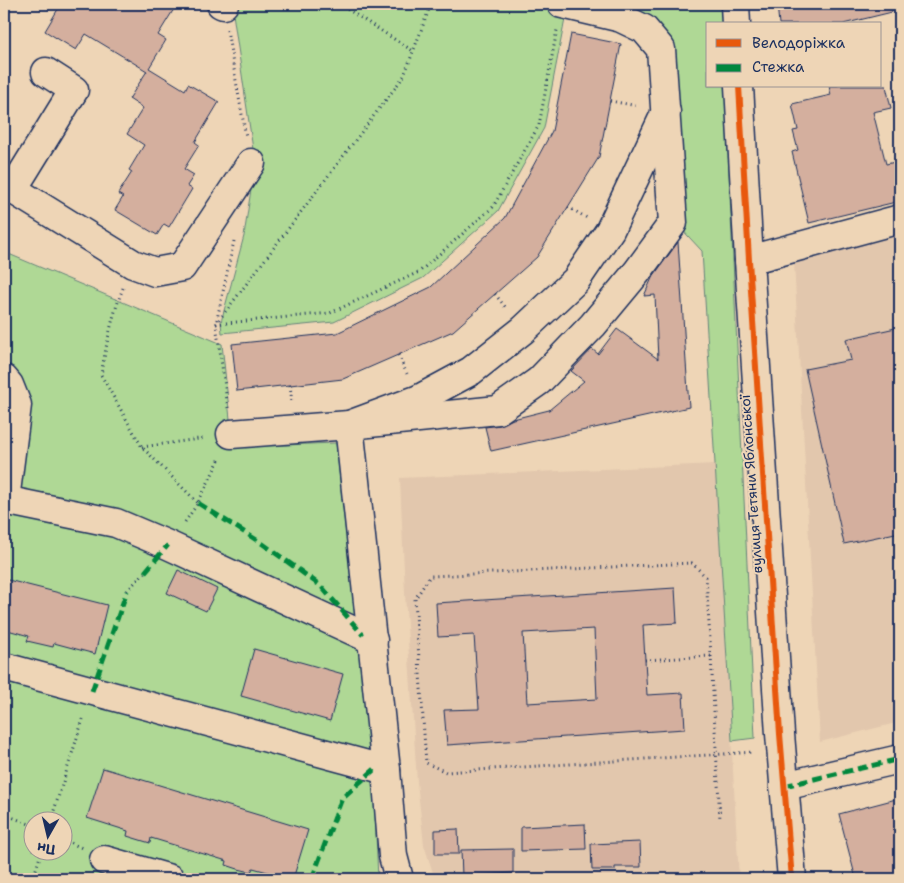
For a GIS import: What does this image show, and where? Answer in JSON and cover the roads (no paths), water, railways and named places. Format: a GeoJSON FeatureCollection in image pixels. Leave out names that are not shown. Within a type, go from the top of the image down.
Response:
{"type":"FeatureCollection","features":[{"type":"Feature","properties":{"kind":"street"},"geometry":{"type":"LineString","coordinates":[[735,4],[736,22]]}},
{"type":"Feature","properties":{"kind":"street"},"geometry":{"type":"LineString","coordinates":[[231,434],[349,425],[498,410],[539,381],[599,318],[637,272],[673,223],[660,50],[644,29],[621,18],[560,13]]}},
{"type":"Feature","properties":{"kind":"street"},"geometry":{"type":"LineString","coordinates":[[46,72],[74,90],[8,186],[133,264],[155,272],[182,267],[251,163]]}},
{"type":"Feature","properties":{"kind":"street","name":"вулиця Тетяни Яблонської"},"geometry":{"type":"LineString","coordinates":[[739,88],[781,751],[792,879]]}},
{"type":"Feature","properties":{"kind":"street"},"geometry":{"type":"LineString","coordinates":[[349,425],[419,399],[471,371],[523,330],[576,280],[610,230],[666,112]]}},
{"type":"Feature","properties":{"kind":"street"},"geometry":{"type":"LineString","coordinates":[[749,260],[900,220]]}},
{"type":"Feature","properties":{"kind":"street"},"geometry":{"type":"LineString","coordinates":[[4,379],[9,385],[17,405],[4,500],[116,523],[168,545],[373,640]]}},
{"type":"Feature","properties":{"kind":"street"},"geometry":{"type":"LineString","coordinates":[[349,425],[373,640],[393,856],[398,879]]}},
{"type":"Feature","properties":{"kind":"street"},"geometry":{"type":"LineString","coordinates":[[4,667],[386,770]]}},
{"type":"Feature","properties":{"kind":"street"},"geometry":{"type":"LineString","coordinates":[[784,786],[900,759]]}},
{"type":"Feature","properties":{"kind":"street"},"geometry":{"type":"LineString","coordinates":[[104,860],[170,879]]}}]}
